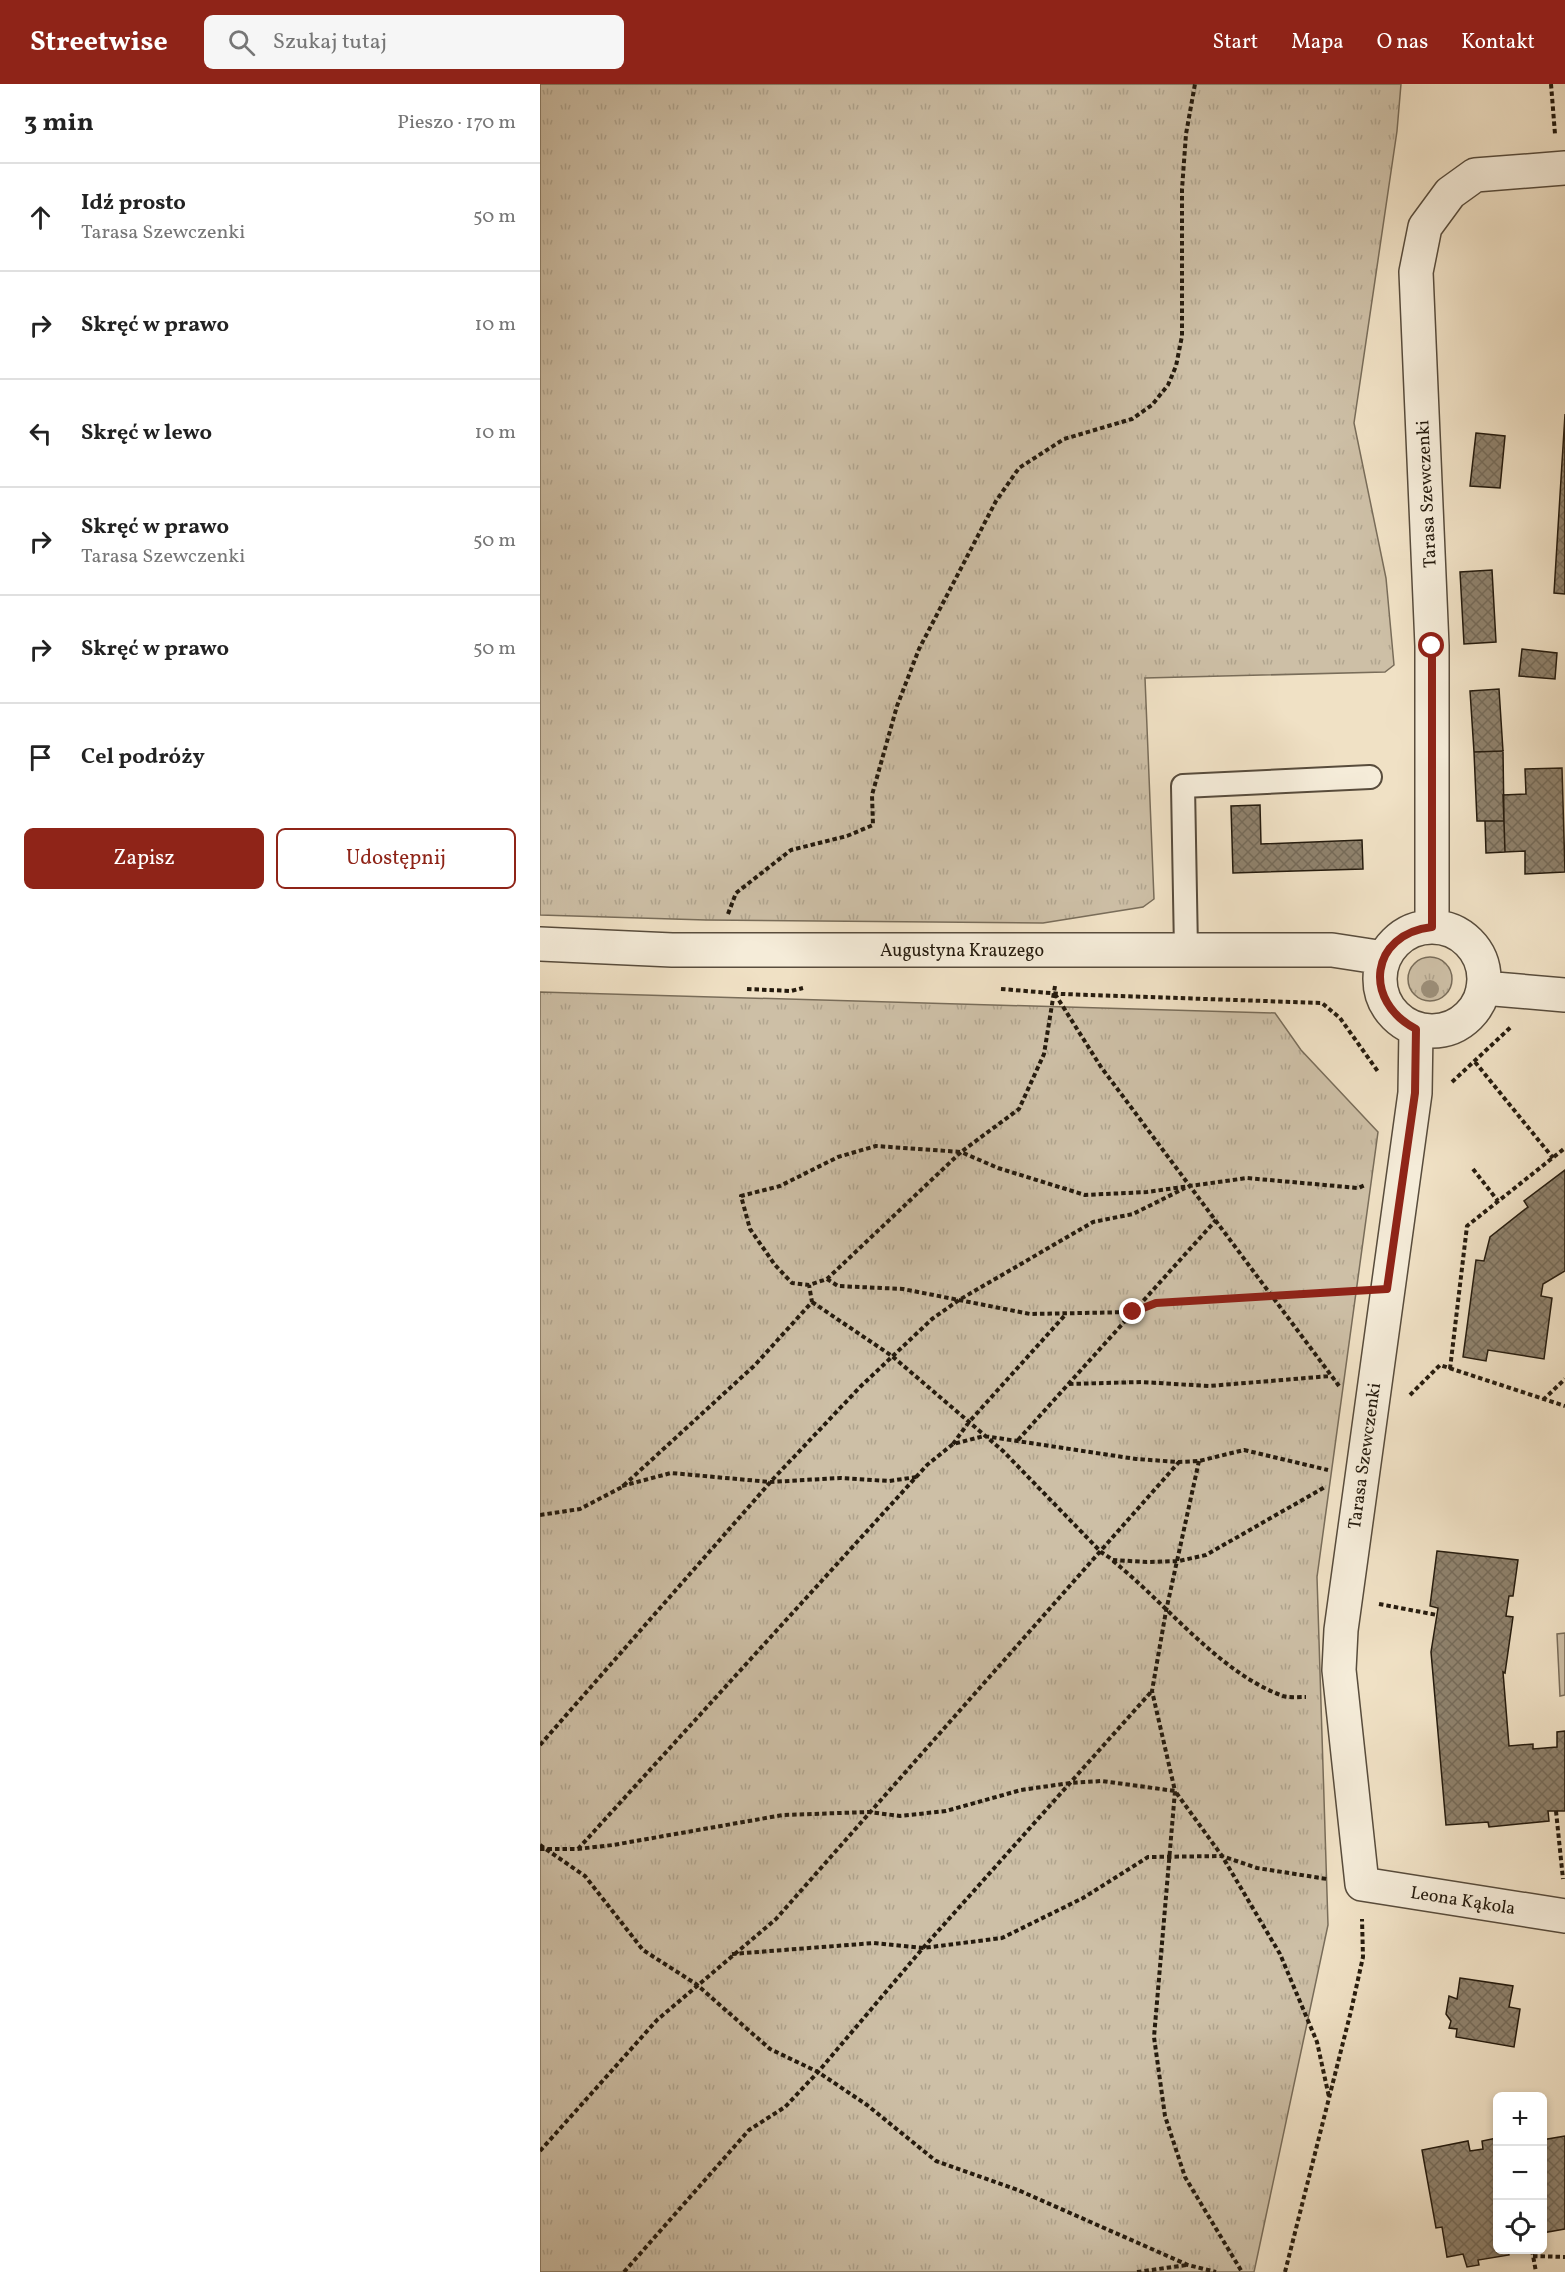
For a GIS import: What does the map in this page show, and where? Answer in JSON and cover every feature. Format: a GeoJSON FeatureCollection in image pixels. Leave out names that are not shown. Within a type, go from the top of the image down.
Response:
{"type":"FeatureCollection","features":[{"type":"Feature","properties":{"kind":"street","name":"Tarasa Szewczenki"},"geometry":{"type":"LineString","coordinates":[[1432,927],[1432,646],[1416,272],[1425,227],[1450,193],[1475,175],[1561,168]]}},
{"type":"Feature","properties":{"kind":"street"},"geometry":{"type":"LineString","coordinates":[[1432,927],[1450,930],[1466,938],[1477,953],[1483,970],[1483,988],[1477,1005],[1466,1018],[1451,1027],[1434,1031],[1416,1029],[1401,1021],[1385,1000],[1380,975],[1384,958],[1392,945],[1403,935],[1417,928],[1432,927]]}},
{"type":"Feature","properties":{"kind":"street","name":"Augustyna Krauzego"},"geometry":{"type":"LineString","coordinates":[[540,944],[724,950],[1332,950],[1384,958]]}},
{"type":"Feature","properties":{"kind":"street"},"geometry":{"type":"LineString","coordinates":[[1483,988],[1565,994]]}},
{"type":"Feature","properties":{"kind":"street","name":"Tarasa Szewczenki"},"geometry":{"type":"LineString","coordinates":[[1362,1884],[1339,1670],[1341,1630],[1354,1476],[1368,1431],[1415,1093],[1416,1029]]}},
{"type":"Feature","properties":{"kind":"street","name":"Leona Kąkola"},"geometry":{"type":"LineString","coordinates":[[1362,1884],[1564,1901]]}},
{"type":"Feature","properties":{"kind":"lane"},"geometry":{"type":"LineString","coordinates":[[1186,950],[1183,786],[1370,777]]}},
{"type":"Feature","properties":{"kind":"path"},"geometry":{"type":"LineString","coordinates":[[724,950],[724,924],[736,893],[791,850],[847,836],[873,825],[872,795],[897,706],[919,649],[996,501],[1019,468],[1064,439],[1132,419],[1152,405],[1168,385],[1176,366],[1182,336],[1182,189],[1186,134],[1195,84]]}},
{"type":"Feature","properties":{"kind":"path"},"geometry":{"type":"LineString","coordinates":[[1551,84],[1561,168]]}},
{"type":"Feature","properties":{"kind":"path"},"geometry":{"type":"LineString","coordinates":[[1059,950],[1044,1054],[1019,1109],[961,1152],[827,1279],[809,1285],[792,1283],[775,1265],[750,1229],[741,1196],[780,1186],[838,1157],[876,1146],[961,1152],[998,1168],[1084,1195],[1147,1192],[1247,1178],[1358,1188],[1404,1172]]}},
{"type":"Feature","properties":{"kind":"path"},"geometry":{"type":"LineString","coordinates":[[743,989],[790,991],[811,987]]}},
{"type":"Feature","properties":{"kind":"path"},"geometry":{"type":"LineString","coordinates":[[998,988],[1054,993],[1322,1003],[1340,1018],[1382,1076]]}},
{"type":"Feature","properties":{"kind":"path"},"geometry":{"type":"LineString","coordinates":[[1054,993],[1101,1067],[1332,1376],[1368,1431]]}},
{"type":"Feature","properties":{"kind":"path"},"geometry":{"type":"LineString","coordinates":[[1448,1086],[1515,1023]]}},
{"type":"Feature","properties":{"kind":"path"},"geometry":{"type":"LineString","coordinates":[[1475,1062],[1552,1158]]}},
{"type":"Feature","properties":{"kind":"path"},"geometry":{"type":"LineString","coordinates":[[1450,1369],[1467,1226],[1565,1148]]}},
{"type":"Feature","properties":{"kind":"path"},"geometry":{"type":"LineString","coordinates":[[1473,1169],[1498,1202]]}},
{"type":"Feature","properties":{"kind":"path"},"geometry":{"type":"LineString","coordinates":[[540,1745],[770,1482],[892,1356],[932,1319],[959,1300],[1093,1222],[1133,1214],[1190,1186]]}},
{"type":"Feature","properties":{"kind":"path"},"geometry":{"type":"LineString","coordinates":[[1018,1440],[1216,1220]]}},
{"type":"Feature","properties":{"kind":"path"},"geometry":{"type":"LineString","coordinates":[[827,1279],[838,1286],[903,1289],[1030,1314],[1133,1312],[1156,1303],[1387,1289]]}},
{"type":"Feature","properties":{"kind":"path"},"geometry":{"type":"LineString","coordinates":[[809,1285],[812,1302],[892,1356],[1003,1451],[1101,1552],[1148,1589],[1166,1611],[1244,1675],[1285,1697],[1343,1696]]}},
{"type":"Feature","properties":{"kind":"path"},"geometry":{"type":"LineString","coordinates":[[622,1487],[755,1365],[812,1302]]}},
{"type":"Feature","properties":{"kind":"path"},"geometry":{"type":"LineString","coordinates":[[577,1849],[917,1477],[953,1444],[969,1422],[1067,1313]]}},
{"type":"Feature","properties":{"kind":"path"},"geometry":{"type":"LineString","coordinates":[[1407,1398],[1440,1365],[1565,1406]]}},
{"type":"Feature","properties":{"kind":"path"},"geometry":{"type":"LineString","coordinates":[[1069,1384],[1141,1382],[1209,1386],[1332,1376]]}},
{"type":"Feature","properties":{"kind":"path"},"geometry":{"type":"LineString","coordinates":[[1544,1400],[1565,1378]]}},
{"type":"Feature","properties":{"kind":"path"},"geometry":{"type":"LineString","coordinates":[[953,1444],[984,1436],[1136,1459],[1179,1462],[1199,1461],[1244,1450],[1354,1476]]}},
{"type":"Feature","properties":{"kind":"path"},"geometry":{"type":"LineString","coordinates":[[1199,1461],[1179,1561],[1166,1611],[1152,1691],[1175,1791],[1154,2037],[1165,2116],[1185,2176],[1242,2272]]}},
{"type":"Feature","properties":{"kind":"path"},"geometry":{"type":"LineString","coordinates":[[540,2151],[657,2019],[776,1919],[1179,1462]]}},
{"type":"Feature","properties":{"kind":"path"},"geometry":{"type":"LineString","coordinates":[[540,1515],[580,1509],[622,1487],[671,1473],[770,1482],[840,1478],[889,1481],[917,1477]]}},
{"type":"Feature","properties":{"kind":"path"},"geometry":{"type":"LineString","coordinates":[[1113,1560],[1179,1561],[1206,1555],[1354,1476]]}},
{"type":"Feature","properties":{"kind":"path"},"geometry":{"type":"LineString","coordinates":[[1374,1603],[1437,1615]]}},
{"type":"Feature","properties":{"kind":"path"},"geometry":{"type":"LineString","coordinates":[[624,2272],[750,2130],[785,2107],[819,2072],[923,1948],[1152,1691]]}},
{"type":"Feature","properties":{"kind":"path"},"geometry":{"type":"LineString","coordinates":[[541,1847],[577,1849],[783,1815],[869,1812],[900,1816],[946,1811],[1021,1790],[1102,1781],[1175,1791],[1222,1856],[1280,1953],[1317,2042],[1329,2098]]}},
{"type":"Feature","properties":{"kind":"path"},"geometry":{"type":"LineString","coordinates":[[1556,1811],[1564,1901]]}},
{"type":"Feature","properties":{"kind":"path"},"geometry":{"type":"LineString","coordinates":[[541,1847],[585,1876],[643,1950],[696,1984],[770,2049],[819,2072],[867,2105],[936,2161],[1017,2190],[1188,2265],[1216,2272]]}},
{"type":"Feature","properties":{"kind":"path"},"geometry":{"type":"LineString","coordinates":[[732,1954],[874,1943],[923,1948],[1002,1938],[1083,1898],[1148,1857],[1222,1856],[1257,1868],[1362,1884],[1363,1957],[1285,2272]]}},
{"type":"Feature","properties":{"kind":"path"},"geometry":{"type":"LineString","coordinates":[[1536,2272],[1533,2256],[1565,2257]]}},
{"type":"Feature","properties":{"kind":"path"},"geometry":{"type":"LineString","coordinates":[[1137,2272],[1188,2265]]}},
{"type":"Feature","properties":{"kind":"green space"},"geometry":{"type":"Polygon","coordinates":[[[540,84],[1401,84],[1397,131],[1354,423],[1386,578],[1394,665],[1385,672],[1145,678],[1154,899],[1143,907],[1043,923],[706,920],[540,915],[540,84]]]}},
{"type":"Feature","properties":{"kind":"green space"},"geometry":{"type":"Polygon","coordinates":[[[1430,957],[1446,963],[1452,979],[1446,995],[1430,1001],[1414,995],[1408,979],[1414,963],[1430,957]]]}},
{"type":"Feature","properties":{"kind":"green space"},"geometry":{"type":"Polygon","coordinates":[[[540,992],[1275,1013],[1301,1050],[1378,1132],[1317,1577],[1328,1925],[1254,2272],[540,2272],[540,992]]]}},
{"type":"Feature","properties":{"kind":"green space"},"geometry":{"type":"Polygon","coordinates":[[[1565,1633],[1565,1695],[1560,1696],[1557,1634],[1565,1633]]]}},
{"type":"Feature","properties":{"kind":"building"},"geometry":{"type":"Polygon","coordinates":[[[1565,414],[1565,594],[1554,593],[1565,414]]]}},
{"type":"Feature","properties":{"kind":"building"},"geometry":{"type":"Polygon","coordinates":[[[1476,433],[1505,436],[1500,488],[1470,486],[1476,433]]]}},
{"type":"Feature","properties":{"kind":"building"},"geometry":{"type":"Polygon","coordinates":[[[1492,570],[1496,642],[1464,644],[1460,572],[1492,570]]]}},
{"type":"Feature","properties":{"kind":"building"},"geometry":{"type":"Polygon","coordinates":[[[1522,649],[1557,653],[1555,679],[1519,676],[1522,649]]]}},
{"type":"Feature","properties":{"kind":"building"},"geometry":{"type":"Polygon","coordinates":[[[1499,689],[1503,751],[1474,752],[1470,691],[1499,689]]]}},
{"type":"Feature","properties":{"kind":"building"},"geometry":{"type":"Polygon","coordinates":[[[1503,751],[1504,821],[1477,821],[1474,752],[1503,751]]]}},
{"type":"Feature","properties":{"kind":"building"},"geometry":{"type":"Polygon","coordinates":[[[1562,768],[1565,872],[1525,874],[1525,851],[1505,852],[1503,795],[1526,794],[1525,769],[1562,768]]]}},
{"type":"Feature","properties":{"kind":"building"},"geometry":{"type":"Polygon","coordinates":[[[1260,805],[1261,844],[1362,840],[1363,869],[1233,873],[1231,806],[1260,805]]]}},
{"type":"Feature","properties":{"kind":"building"},"geometry":{"type":"Polygon","coordinates":[[[1485,821],[1504,821],[1505,852],[1486,853],[1485,821]]]}},
{"type":"Feature","properties":{"kind":"building"},"geometry":{"type":"Polygon","coordinates":[[[1565,1170],[1565,1271],[1543,1284],[1541,1296],[1552,1298],[1544,1359],[1488,1350],[1486,1361],[1463,1357],[1476,1260],[1484,1261],[1490,1237],[1528,1207],[1524,1201],[1565,1170]]]}},
{"type":"Feature","properties":{"kind":"building"},"geometry":{"type":"Polygon","coordinates":[[[1437,1551],[1518,1560],[1513,1596],[1509,1596],[1506,1616],[1513,1617],[1505,1673],[1503,1672],[1509,1746],[1533,1744],[1533,1749],[1557,1747],[1557,1732],[1565,1731],[1565,1811],[1548,1811],[1549,1821],[1489,1827],[1488,1822],[1446,1825],[1431,1652],[1438,1608],[1430,1606],[1437,1551]]]}},
{"type":"Feature","properties":{"kind":"building"},"geometry":{"type":"Polygon","coordinates":[[[1460,1978],[1513,1986],[1509,2007],[1520,2009],[1514,2047],[1456,2037],[1457,2029],[1449,2028],[1451,2021],[1446,2014],[1449,1996],[1457,1999],[1460,1978]]]}},
{"type":"Feature","properties":{"kind":"building"},"geometry":{"type":"Polygon","coordinates":[[[1565,2136],[1565,2229],[1547,2232],[1547,2146],[1547,2139],[1565,2136]]]}},
{"type":"Feature","properties":{"kind":"building"},"geometry":{"type":"Polygon","coordinates":[[[1493,2139],[1493,2254],[1509,2255],[1478,2260],[1479,2265],[1467,2267],[1463,2254],[1447,2257],[1442,2227],[1436,2228],[1422,2150],[1468,2141],[1470,2151],[1483,2149],[1482,2141],[1493,2139]]]}},
{"type":"Feature","properties":{"kind":"route"},"geometry":{"type":"LineString","coordinates":[[1133,1312],[1156,1303],[1387,1289],[1415,1093],[1416,1029],[1401,1021],[1389,1008],[1382,992],[1380,975],[1384,958],[1392,945],[1403,935],[1417,928],[1432,927],[1432,646]]}}]}
